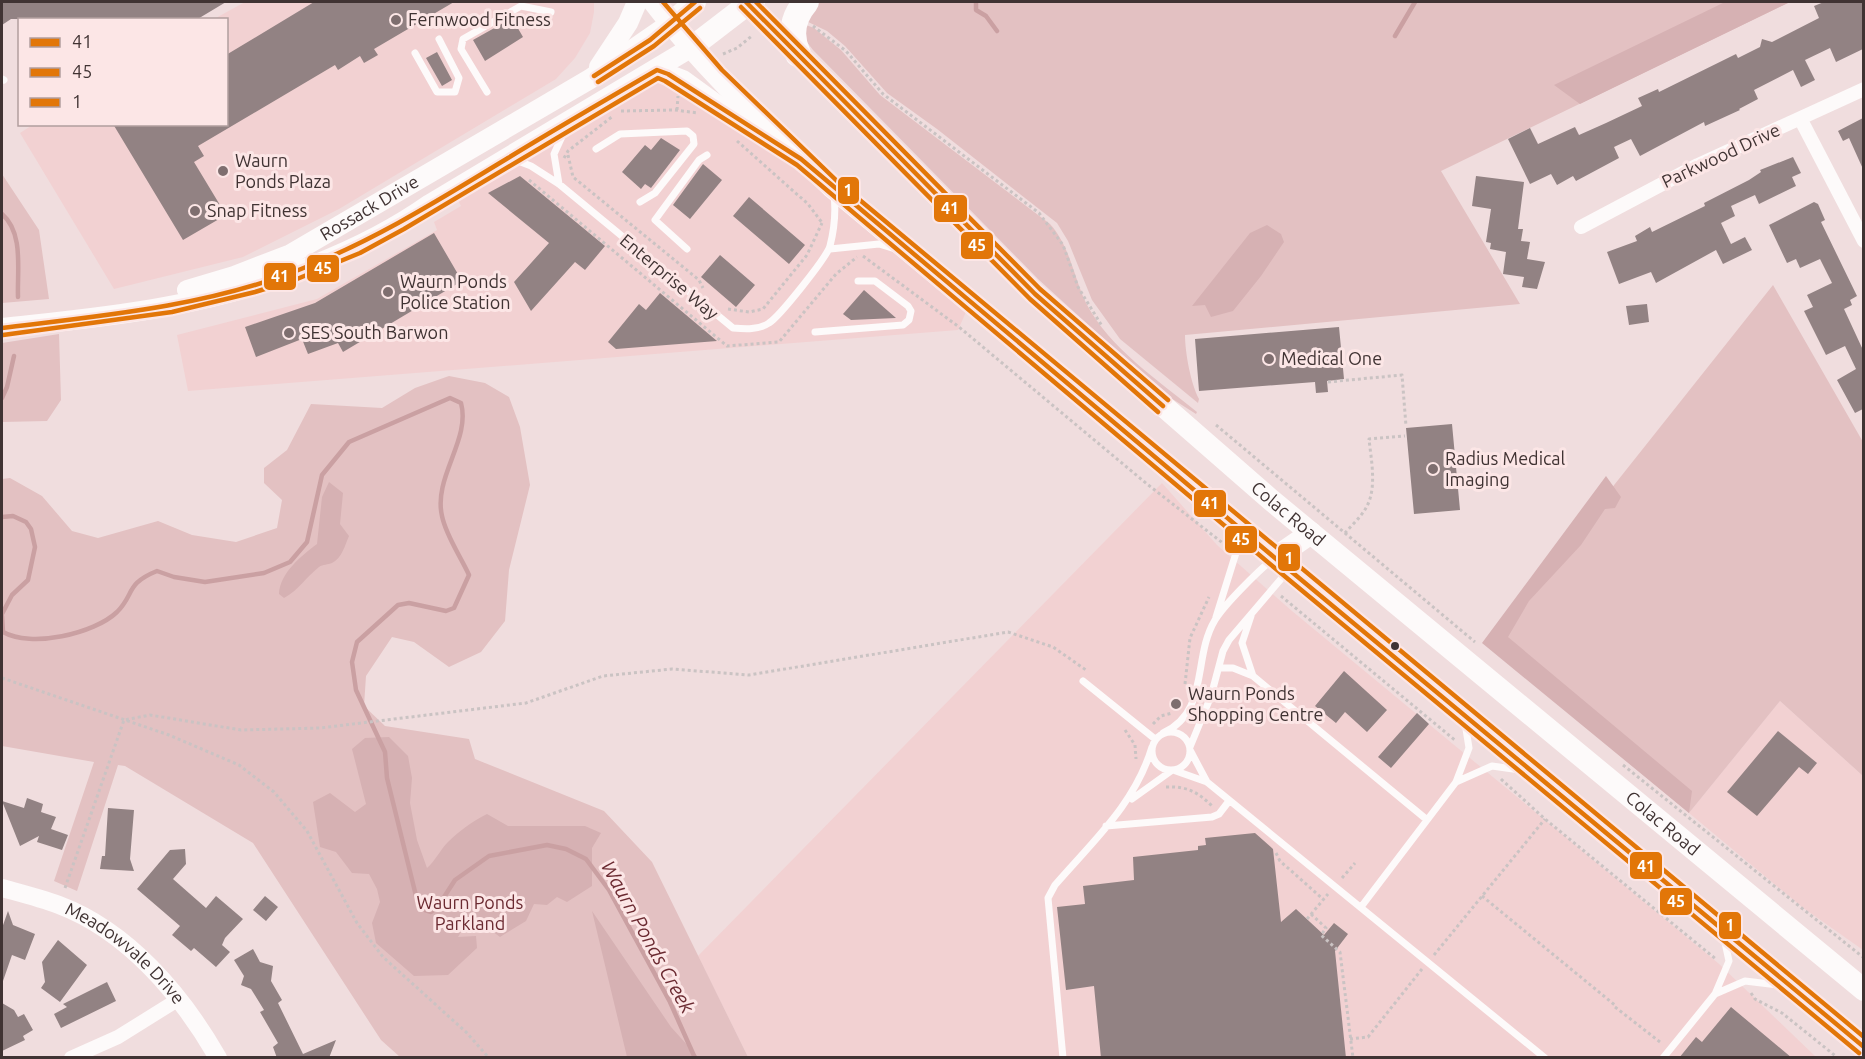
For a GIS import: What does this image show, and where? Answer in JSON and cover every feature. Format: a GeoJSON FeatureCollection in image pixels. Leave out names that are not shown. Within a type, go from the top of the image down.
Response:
{"type":"FeatureCollection","features":[{"type":"Feature","properties":{"kind":"highway"},"geometry":{"type":"LineString","coordinates":[[654,2],[692,47],[801,159],[832,187],[1863,1047]]}},
{"type":"Feature","properties":{"kind":"highway"},"geometry":{"type":"LineString","coordinates":[[671,23],[695,2]]}},
{"type":"Feature","properties":{"kind":"highway"},"geometry":{"type":"LineString","coordinates":[[692,47],[748,2]]}},
{"type":"Feature","properties":{"kind":"highway","name":"Colac Road"},"geometry":{"type":"LineString","coordinates":[[748,2],[1035,294],[1311,533],[1863,990]]}},
{"type":"Feature","properties":{"kind":"highway"},"geometry":{"type":"LineString","coordinates":[[798,54],[793,38],[801,10]]}},
{"type":"Feature","properties":{"kind":"highway"},"geometry":{"type":"LineString","coordinates":[[1282,564],[1311,533]]}},
{"type":"Feature","properties":{"kind":"main road"},"geometry":{"type":"LineString","coordinates":[[590,79],[624,30],[637,2]]}},
{"type":"Feature","properties":{"kind":"main road","name":"Rossack Drive"},"geometry":{"type":"LineString","coordinates":[[2,328],[188,297],[291,254],[590,79],[671,23]]}},
{"type":"Feature","properties":{"kind":"main road","name":"Rossack Drive"},"geometry":{"type":"LineString","coordinates":[[2,320],[221,295],[332,257],[399,226],[447,194],[692,47]]}},
{"type":"Feature","properties":{"kind":"main road"},"geometry":{"type":"LineString","coordinates":[[657,70],[683,80],[738,120],[801,159]]}},
{"type":"Feature","properties":{"kind":"main road"},"geometry":{"type":"LineString","coordinates":[[433,172],[447,194]]}},
{"type":"Feature","properties":{"kind":"street","name":"Parkwood Drive"},"geometry":{"type":"LineString","coordinates":[[1581,227],[1698,165],[1801,120],[1863,89]]}},
{"type":"Feature","properties":{"kind":"street"},"geometry":{"type":"LineString","coordinates":[[1801,120],[1863,241]]}},
{"type":"Feature","properties":{"kind":"street","name":"Meadowvale Drive"},"geometry":{"type":"LineString","coordinates":[[2,888],[60,905],[123,943],[179,999],[200,1026],[218,1058]]}},
{"type":"Feature","properties":{"kind":"street"},"geometry":{"type":"LineString","coordinates":[[70,1058],[118,1037],[179,999]]}},
{"type":"Feature","properties":{"kind":"lane"},"geometry":{"type":"LineString","coordinates":[[487,92],[461,49],[463,39],[521,6],[551,12]]}},
{"type":"Feature","properties":{"kind":"lane"},"geometry":{"type":"LineString","coordinates":[[415,53],[437,92],[455,92],[459,78],[438,39]]}},
{"type":"Feature","properties":{"kind":"lane"},"geometry":{"type":"LineString","coordinates":[[559,184],[554,154],[568,122]]}},
{"type":"Feature","properties":{"kind":"lane"},"geometry":{"type":"LineString","coordinates":[[596,149],[620,134],[687,131],[693,136],[694,144],[655,193],[640,202]]}},
{"type":"Feature","properties":{"kind":"lane"},"geometry":{"type":"LineString","coordinates":[[687,249],[655,219],[699,160],[707,155]]}},
{"type":"Feature","properties":{"kind":"lane","name":"Enterprise Way"},"geometry":{"type":"LineString","coordinates":[[506,159],[521,160],[559,184],[733,328],[759,327],[770,323],[782,312],[830,249]]}},
{"type":"Feature","properties":{"kind":"lane"},"geometry":{"type":"LineString","coordinates":[[832,187],[836,209],[830,249],[879,243],[913,255]]}},
{"type":"Feature","properties":{"kind":"lane"},"geometry":{"type":"LineString","coordinates":[[815,332],[903,325],[909,320],[911,310],[908,306],[875,280],[858,281]]}},
{"type":"Feature","properties":{"kind":"lane"},"geometry":{"type":"LineString","coordinates":[[1064,1058],[1048,898],[1055,885],[1127,802],[1143,774],[1155,739],[1180,724],[1193,706],[1201,659],[1236,552],[1231,522]]}},
{"type":"Feature","properties":{"kind":"lane"},"geometry":{"type":"LineString","coordinates":[[1215,620],[1282,564]]}},
{"type":"Feature","properties":{"kind":"lane"},"geometry":{"type":"LineString","coordinates":[[1127,802],[1173,770],[1186,764],[1220,668],[1223,651],[1229,640],[1274,588],[1282,564]]}},
{"type":"Feature","properties":{"kind":"lane"},"geometry":{"type":"LineString","coordinates":[[1253,676],[1242,644],[1256,609]]}},
{"type":"Feature","properties":{"kind":"lane"},"geometry":{"type":"LineString","coordinates":[[1220,668],[1233,668],[1253,676],[1426,819]]}},
{"type":"Feature","properties":{"kind":"lane"},"geometry":{"type":"LineString","coordinates":[[1083,681],[1155,739]]}},
{"type":"Feature","properties":{"kind":"lane"},"geometry":{"type":"LineString","coordinates":[[1361,907],[1456,782],[1469,748],[1463,715]]}},
{"type":"Feature","properties":{"kind":"lane"},"geometry":{"type":"LineString","coordinates":[[1163,733],[1178,733],[1187,740],[1207,782]]}},
{"type":"Feature","properties":{"kind":"lane"},"geometry":{"type":"LineString","coordinates":[[1152,747],[1156,764],[1207,782],[1545,1058]]}},
{"type":"Feature","properties":{"kind":"lane"},"geometry":{"type":"LineString","coordinates":[[1456,782],[1492,766],[1535,773]]}},
{"type":"Feature","properties":{"kind":"lane"},"geometry":{"type":"LineString","coordinates":[[1106,826],[1212,817],[1219,814],[1229,801]]}},
{"type":"Feature","properties":{"kind":"lane"},"geometry":{"type":"LineString","coordinates":[[1663,1058],[1715,994],[1728,964],[1721,929]]}},
{"type":"Feature","properties":{"kind":"lane"},"geometry":{"type":"LineString","coordinates":[[1715,994],[1745,981],[1791,987]]}},
{"type":"Feature","properties":{"kind":"path"},"geometry":{"type":"LineString","coordinates":[[801,10],[846,51],[883,94],[1039,213],[1063,245],[1078,287],[1095,318],[1107,332]]}},
{"type":"Feature","properties":{"kind":"path"},"geometry":{"type":"LineString","coordinates":[[555,164],[623,111],[677,110],[705,115]]}},
{"type":"Feature","properties":{"kind":"path"},"geometry":{"type":"LineString","coordinates":[[730,136],[807,204],[832,233]]}},
{"type":"Feature","properties":{"kind":"path"},"geometry":{"type":"LineString","coordinates":[[541,172],[528,180],[718,340]]}},
{"type":"Feature","properties":{"kind":"path"},"geometry":{"type":"LineString","coordinates":[[849,247],[959,327],[1148,484],[1223,543]]}},
{"type":"Feature","properties":{"kind":"path"},"geometry":{"type":"LineString","coordinates":[[1328,382],[1402,375],[1406,426]]}},
{"type":"Feature","properties":{"kind":"path"},"geometry":{"type":"LineString","coordinates":[[1214,423],[1484,649]]}},
{"type":"Feature","properties":{"kind":"path"},"geometry":{"type":"LineString","coordinates":[[1346,533],[1369,501],[1372,480],[1369,439],[1405,436]]}},
{"type":"Feature","properties":{"kind":"path"},"geometry":{"type":"LineString","coordinates":[[1274,588],[1302,615],[1461,745],[1469,748]]}},
{"type":"Feature","properties":{"kind":"path"},"geometry":{"type":"LineString","coordinates":[[124,720],[150,715],[241,730],[320,728],[526,703],[603,676],[672,669],[749,675],[1008,632],[1053,647],[1088,672],[1092,688]]}},
{"type":"Feature","properties":{"kind":"path"},"geometry":{"type":"LineString","coordinates":[[2,678],[124,720],[239,765],[274,792],[307,831],[357,923],[383,957],[466,1032],[489,1058]]}},
{"type":"Feature","properties":{"kind":"path"},"geometry":{"type":"LineString","coordinates":[[65,888],[124,720]]}},
{"type":"Feature","properties":{"kind":"path"},"geometry":{"type":"LineString","coordinates":[[1621,762],[1849,949],[1863,958]]}},
{"type":"Feature","properties":{"kind":"path"},"geometry":{"type":"LineString","coordinates":[[1492,766],[1498,776],[1545,819],[1718,961],[1728,964]]}},
{"type":"Feature","properties":{"kind":"path"},"geometry":{"type":"LineString","coordinates":[[1350,1039],[1368,1037],[1545,819]]}},
{"type":"Feature","properties":{"kind":"path"},"geometry":{"type":"LineString","coordinates":[[1280,861],[1324,900]]}},
{"type":"Feature","properties":{"kind":"path"},"geometry":{"type":"LineString","coordinates":[[1482,896],[1660,1042]]}},
{"type":"Feature","properties":{"kind":"path"},"geometry":{"type":"LineString","coordinates":[[1307,919],[1311,914],[1326,928],[1321,935],[1340,952],[1353,1058]]}},
{"type":"Feature","properties":{"kind":"path"},"geometry":{"type":"LineString","coordinates":[[1745,981],[1754,998],[1782,1012],[1838,1058]]}},
{"type":"Feature","properties":{"kind":"shaded area","name":"Waurn Ponds Plaza"},"geometry":{"type":"Polygon","coordinates":[[[245,2],[594,2],[590,33],[575,58],[556,79],[339,209],[243,257],[114,289],[20,133],[31,126],[228,126],[228,18],[216,18],[245,2]]]}},
{"type":"Feature","properties":{"kind":"shaded area"},"geometry":{"type":"Polygon","coordinates":[[[657,70],[738,120],[970,303],[958,330],[188,391],[177,335],[317,299],[437,230],[434,222],[461,206],[453,191],[657,70]]]}},
{"type":"Feature","properties":{"kind":"shaded area","name":"Waurn Ponds Shopping Centre"},"geometry":{"type":"Polygon","coordinates":[[[1162,483],[1217,545],[1292,611],[1718,963],[1816,1057],[748,1057],[698,956],[1162,483]]]}},
{"type":"Feature","properties":{"kind":"shaded area"},"geometry":{"type":"Polygon","coordinates":[[[1780,701],[1863,776],[1863,950],[1802,907],[1689,813],[1780,701]]]}},
{"type":"Feature","properties":{"kind":"green space"},"geometry":{"type":"Polygon","coordinates":[[[814,2],[1790,2],[1441,171],[1520,304],[1185,335],[1189,368],[1199,399],[1198,403],[1120,339],[1092,300],[1068,241],[1057,223],[887,93],[845,46],[827,31],[804,20],[814,2]]]}},
{"type":"Feature","properties":{"kind":"green space"},"geometry":{"type":"Polygon","coordinates":[[[1725,2],[1790,2],[1580,104],[1554,85],[1725,2]]]}},
{"type":"Feature","properties":{"kind":"green space"},"geometry":{"type":"Polygon","coordinates":[[[806,25],[814,28],[841,50],[880,95],[1050,224],[1067,252],[1086,303],[1096,320],[1121,349],[1197,412],[1196,414],[1163,393],[1038,279],[813,50],[806,41],[806,25]]]}},
{"type":"Feature","properties":{"kind":"green space"},"geometry":{"type":"Polygon","coordinates":[[[2,174],[39,230],[49,299],[2,303],[2,174]]]}},
{"type":"Feature","properties":{"kind":"green space"},"geometry":{"type":"Polygon","coordinates":[[[1267,225],[1281,234],[1284,242],[1233,311],[1211,317],[1205,305],[1192,306],[1250,233],[1267,225]]]}},
{"type":"Feature","properties":{"kind":"green space"},"geometry":{"type":"Polygon","coordinates":[[[1773,285],[1863,442],[1863,776],[1780,701],[1689,813],[1487,645],[1773,285]]]}},
{"type":"Feature","properties":{"kind":"green space"},"geometry":{"type":"Polygon","coordinates":[[[59,334],[61,400],[47,421],[2,422],[2,343],[59,334]]]}},
{"type":"Feature","properties":{"kind":"green space","name":"Waurn Ponds Parkland"},"geometry":{"type":"Polygon","coordinates":[[[449,376],[485,383],[509,397],[520,427],[530,485],[509,570],[505,621],[481,652],[449,667],[414,642],[392,637],[366,676],[364,706],[385,726],[469,739],[475,759],[604,811],[652,862],[748,1057],[400,1057],[381,1040],[253,843],[125,766],[118,765],[77,891],[54,881],[94,762],[2,746],[2,479],[10,478],[42,496],[72,531],[98,538],[158,521],[192,535],[236,542],[277,528],[282,500],[264,483],[264,468],[287,450],[311,404],[382,408],[415,388],[449,376]]]}},
{"type":"Feature","properties":{"kind":"green space"},"geometry":{"type":"Polygon","coordinates":[[[1606,476],[1621,497],[1615,508],[1605,509],[1581,545],[1529,601],[1508,637],[1692,791],[1689,813],[1482,643],[1606,476]]]}},
{"type":"Feature","properties":{"kind":"green space"},"geometry":{"type":"Polygon","coordinates":[[[329,482],[343,493],[340,524],[349,536],[343,551],[335,561],[319,567],[284,598],[279,594],[287,572],[317,544],[322,497],[329,482]]]}},
{"type":"Feature","properties":{"kind":"green space"},"geometry":{"type":"Polygon","coordinates":[[[389,737],[408,756],[412,778],[410,803],[417,840],[427,868],[452,838],[466,826],[487,814],[508,826],[585,826],[601,833],[592,848],[592,886],[567,902],[557,897],[547,905],[534,904],[526,921],[500,937],[484,925],[461,932],[458,937],[476,936],[477,948],[448,975],[414,976],[376,943],[372,923],[380,902],[377,889],[369,874],[352,873],[336,852],[320,847],[313,802],[330,793],[355,812],[366,804],[352,749],[365,738],[389,737]]]}},
{"type":"Feature","properties":{"kind":"green space"},"geometry":{"type":"Polygon","coordinates":[[[592,911],[671,1027],[698,1057],[627,1057],[592,911]]]}},
{"type":"Feature","properties":{"kind":"building"},"geometry":{"type":"Polygon","coordinates":[[[2,2],[226,2],[199,18],[18,18],[11,19],[2,25],[2,2]]]}},
{"type":"Feature","properties":{"kind":"building"},"geometry":{"type":"Polygon","coordinates":[[[314,2],[454,2],[374,49],[378,55],[364,63],[360,56],[338,70],[335,65],[198,146],[204,156],[194,162],[226,215],[183,240],[114,126],[228,126],[228,54],[314,2]]]}},
{"type":"Feature","properties":{"kind":"building"},"geometry":{"type":"Polygon","coordinates":[[[1824,2],[1863,2],[1863,49],[1836,62],[1830,48],[1805,60],[1815,80],[1801,87],[1793,70],[1754,90],[1758,99],[1740,110],[1705,126],[1704,122],[1640,156],[1631,139],[1614,147],[1619,158],[1576,181],[1573,176],[1557,185],[1551,174],[1530,184],[1508,139],[1530,128],[1538,144],[1575,127],[1579,135],[1642,106],[1638,98],[1658,89],[1659,92],[1736,54],[1738,58],[1760,47],[1762,39],[1772,42],[1819,18],[1814,6],[1824,2]]]}},
{"type":"Feature","properties":{"kind":"building"},"geometry":{"type":"Polygon","coordinates":[[[512,18],[523,37],[485,61],[473,40],[512,18]]]}},
{"type":"Feature","properties":{"kind":"building"},"geometry":{"type":"Polygon","coordinates":[[[437,52],[452,80],[442,86],[426,58],[437,52]]]}},
{"type":"Feature","properties":{"kind":"building"},"geometry":{"type":"Polygon","coordinates":[[[1863,118],[1863,169],[1849,138],[1843,141],[1838,131],[1863,118]]]}},
{"type":"Feature","properties":{"kind":"building"},"geometry":{"type":"Polygon","coordinates":[[[661,138],[680,150],[651,188],[645,184],[641,189],[622,172],[645,145],[651,150],[661,138]]]}},
{"type":"Feature","properties":{"kind":"building"},"geometry":{"type":"Polygon","coordinates":[[[1793,157],[1801,173],[1792,177],[1796,186],[1759,204],[1755,195],[1731,206],[1735,216],[1721,223],[1731,244],[1745,237],[1752,250],[1723,264],[1716,250],[1656,283],[1651,272],[1619,284],[1607,252],[1637,241],[1635,236],[1650,227],[1652,232],[1705,206],[1704,203],[1749,180],[1761,172],[1760,170],[1793,157]]]}},
{"type":"Feature","properties":{"kind":"building"},"geometry":{"type":"Polygon","coordinates":[[[703,164],[722,180],[690,219],[673,205],[703,164]]]}},
{"type":"Feature","properties":{"kind":"building"},"geometry":{"type":"Polygon","coordinates":[[[520,176],[605,246],[585,270],[575,262],[531,311],[514,282],[549,243],[488,193],[520,176]]]}},
{"type":"Feature","properties":{"kind":"building"},"geometry":{"type":"Polygon","coordinates":[[[1476,176],[1524,182],[1518,229],[1523,229],[1521,241],[1530,242],[1527,259],[1545,262],[1537,289],[1522,287],[1524,277],[1503,274],[1506,252],[1490,249],[1491,243],[1486,242],[1491,209],[1472,206],[1476,176]]]}},
{"type":"Feature","properties":{"kind":"building"},"geometry":{"type":"Polygon","coordinates":[[[749,197],[805,245],[789,264],[733,216],[749,197]]]}},
{"type":"Feature","properties":{"kind":"building"},"geometry":{"type":"Polygon","coordinates":[[[1814,202],[1818,204],[1825,220],[1821,222],[1857,296],[1850,300],[1852,305],[1844,309],[1863,350],[1863,409],[1855,413],[1837,380],[1856,369],[1845,346],[1826,355],[1804,311],[1813,307],[1807,295],[1832,283],[1820,259],[1800,268],[1796,259],[1787,263],[1769,225],[1814,202]]]}},
{"type":"Feature","properties":{"kind":"building","name":"Waurn Ponds Police Station"},"geometry":{"type":"Polygon","coordinates":[[[434,233],[462,281],[343,352],[338,343],[308,354],[302,339],[256,357],[245,327],[315,303],[434,233]]]}},
{"type":"Feature","properties":{"kind":"building"},"geometry":{"type":"Polygon","coordinates":[[[720,255],[755,285],[736,307],[701,277],[720,255]]]}},
{"type":"Feature","properties":{"kind":"building"},"geometry":{"type":"Polygon","coordinates":[[[864,290],[896,318],[851,320],[843,314],[864,290]]]}},
{"type":"Feature","properties":{"kind":"building"},"geometry":{"type":"Polygon","coordinates":[[[660,293],[717,341],[616,349],[608,342],[639,304],[646,310],[660,293]]]}},
{"type":"Feature","properties":{"kind":"building"},"geometry":{"type":"Polygon","coordinates":[[[1647,304],[1649,322],[1629,325],[1626,306],[1647,304]]]}},
{"type":"Feature","properties":{"kind":"building","name":"Medical One"},"geometry":{"type":"Polygon","coordinates":[[[1339,327],[1344,379],[1327,381],[1328,392],[1316,393],[1315,382],[1199,391],[1195,339],[1339,327]]]}},
{"type":"Feature","properties":{"kind":"building","name":"Radius Medical Imaging"},"geometry":{"type":"Polygon","coordinates":[[[1452,424],[1460,510],[1414,514],[1406,428],[1452,424]]]}},
{"type":"Feature","properties":{"kind":"building"},"geometry":{"type":"Polygon","coordinates":[[[1344,671],[1387,710],[1367,732],[1345,712],[1336,723],[1315,706],[1344,671]]]}},
{"type":"Feature","properties":{"kind":"building"},"geometry":{"type":"Polygon","coordinates":[[[1417,713],[1429,724],[1391,768],[1378,757],[1417,713]]]}},
{"type":"Feature","properties":{"kind":"building"},"geometry":{"type":"Polygon","coordinates":[[[1778,731],[1817,763],[1808,774],[1799,767],[1757,816],[1727,792],[1778,731]]]}},
{"type":"Feature","properties":{"kind":"building"},"geometry":{"type":"Polygon","coordinates":[[[27,798],[43,804],[41,812],[56,817],[51,829],[68,835],[62,850],[37,842],[39,836],[20,846],[2,801],[24,808],[27,798]]]}},
{"type":"Feature","properties":{"kind":"building"},"geometry":{"type":"Polygon","coordinates":[[[108,808],[134,810],[130,859],[134,871],[100,869],[102,856],[105,856],[108,808]]]}},
{"type":"Feature","properties":{"kind":"building"},"geometry":{"type":"Polygon","coordinates":[[[1255,833],[1273,849],[1281,922],[1296,909],[1324,935],[1334,923],[1348,934],[1335,951],[1346,1058],[1101,1058],[1094,986],[1066,990],[1057,907],[1085,904],[1083,886],[1134,880],[1133,857],[1198,850],[1198,846],[1206,845],[1205,838],[1255,833]]]}},
{"type":"Feature","properties":{"kind":"building"},"geometry":{"type":"Polygon","coordinates":[[[185,849],[186,864],[173,879],[206,908],[216,896],[243,919],[225,938],[222,945],[230,952],[216,967],[194,948],[191,951],[172,935],[180,926],[137,889],[170,850],[185,849]]]}},
{"type":"Feature","properties":{"kind":"building"},"geometry":{"type":"Polygon","coordinates":[[[265,896],[278,907],[266,921],[253,910],[265,896]]]}},
{"type":"Feature","properties":{"kind":"building"},"geometry":{"type":"Polygon","coordinates":[[[8,911],[13,925],[35,934],[25,960],[12,955],[3,981],[2,928],[8,911]]]}},
{"type":"Feature","properties":{"kind":"building"},"geometry":{"type":"Polygon","coordinates":[[[58,940],[87,965],[60,1002],[41,988],[45,982],[42,962],[58,940]]]}},
{"type":"Feature","properties":{"kind":"building"},"geometry":{"type":"Polygon","coordinates":[[[253,949],[260,962],[273,966],[271,981],[282,1000],[278,1003],[303,1054],[336,1040],[329,1058],[277,1058],[273,1047],[278,1043],[260,1012],[264,1010],[251,989],[241,985],[244,976],[234,960],[253,949]]]}},
{"type":"Feature","properties":{"kind":"building"},"geometry":{"type":"Polygon","coordinates":[[[107,982],[116,1001],[61,1028],[54,1014],[67,1007],[63,1004],[107,982]]]}},
{"type":"Feature","properties":{"kind":"building"},"geometry":{"type":"Polygon","coordinates":[[[2,1003],[14,1010],[18,1017],[24,1014],[33,1030],[23,1036],[25,1040],[2,1051],[2,1003]]]}},
{"type":"Feature","properties":{"kind":"building"},"geometry":{"type":"Polygon","coordinates":[[[1731,1007],[1792,1058],[1679,1058],[1696,1037],[1702,1042],[1731,1007]]]}},
{"type":"Feature","properties":{"kind":"waterway"},"geometry":{"type":"LineString","coordinates":[[976,2],[976,10],[986,16],[997,31]]}},
{"type":"Feature","properties":{"kind":"waterway"},"geometry":{"type":"LineString","coordinates":[[1395,36],[1415,2]]}},
{"type":"Feature","properties":{"kind":"waterway","name":"Waurn Ponds Creek"},"geometry":{"type":"LineString","coordinates":[[2,214],[14,231],[16,241],[18,297]]}},
{"type":"Feature","properties":{"kind":"waterway","name":"Waurn Ponds Creek"},"geometry":{"type":"LineString","coordinates":[[2,398],[14,356]]}},
{"type":"Feature","properties":{"kind":"waterway","name":"Waurn Ponds Creek"},"geometry":{"type":"LineString","coordinates":[[2,616],[3,632],[15,637],[45,639],[62,636],[93,627],[107,620],[123,606],[140,580],[157,571],[174,577],[205,582],[264,573],[290,562],[307,542],[322,475],[349,442],[450,398],[461,403],[463,417],[461,431],[447,473],[441,501],[442,516],[447,531],[469,575],[454,608],[446,611],[409,603],[398,605],[357,642],[352,662],[356,690],[385,752],[387,778],[419,908],[431,912],[437,908],[455,880],[489,856],[547,845],[566,849],[586,859],[609,890],[670,1002],[695,1058]]}},
{"type":"Feature","properties":{"kind":"waterway","name":"Waurn Ponds Creek"},"geometry":{"type":"LineString","coordinates":[[2,517],[13,516],[26,522],[31,529],[35,547],[28,580],[12,595],[2,614]]}},
{"type":"Feature","properties":{"kind":"transit line","name":"1"},"geometry":{"type":"LineString","coordinates":[[663,2],[722,70],[837,181],[1864,1037]]}},
{"type":"Feature","properties":{"kind":"transit line","name":"41"},"geometry":{"type":"LineString","coordinates":[[594,76],[650,40],[695,2]]}},
{"type":"Feature","properties":{"kind":"transit line","name":"41"},"geometry":{"type":"LineString","coordinates":[[746,2],[1035,294],[1163,406]]}},
{"type":"Feature","properties":{"kind":"transit line","name":"1"},"geometry":{"type":"LineString","coordinates":[[756,2],[1040,289],[1168,400]]}},
{"type":"Feature","properties":{"kind":"transit line","name":"45"},"geometry":{"type":"LineString","coordinates":[[741,7],[1030,299],[1158,412]]}},
{"type":"Feature","properties":{"kind":"transit line","name":"45"},"geometry":{"type":"LineString","coordinates":[[598,82],[654,46],[700,8]]}},
{"type":"Feature","properties":{"kind":"transit line","name":"41"},"geometry":{"type":"LineString","coordinates":[[2,328],[188,302],[261,283],[296,271],[324,260],[405,219],[657,70],[668,74],[801,159],[1275,558],[1864,1047]]}},
{"type":"Feature","properties":{"kind":"transit line","name":"45"},"geometry":{"type":"LineString","coordinates":[[3,335],[172,312],[255,292],[297,279],[360,253],[404,229],[658,78],[797,165],[1270,564],[1859,1053]]}},
{"type":"Feature","properties":{"kind":"place","name":"Fernwood Fitness"},"geometry":{"type":"Point","coordinates":[396,20]}},
{"type":"Feature","properties":{"kind":"place","name":"Waurn Ponds Plaza"},"geometry":{"type":"Point","coordinates":[223,171]}},
{"type":"Feature","properties":{"kind":"place","name":"Snap Fitness"},"geometry":{"type":"Point","coordinates":[195,211]}},
{"type":"Feature","properties":{"kind":"place","name":"Waurn Ponds Police Station"},"geometry":{"type":"Point","coordinates":[388,292]}},
{"type":"Feature","properties":{"kind":"place","name":"SES South Barwon"},"geometry":{"type":"Point","coordinates":[289,333]}},
{"type":"Feature","properties":{"kind":"place","name":"Medical One"},"geometry":{"type":"Point","coordinates":[1269,359]}},
{"type":"Feature","properties":{"kind":"place","name":"Radius Medical Imaging"},"geometry":{"type":"Point","coordinates":[1433,469]}},
{"type":"Feature","properties":{"kind":"place","name":"Waurn Ponds Shopping Centre"},"geometry":{"type":"Point","coordinates":[1176,704]}}]}
